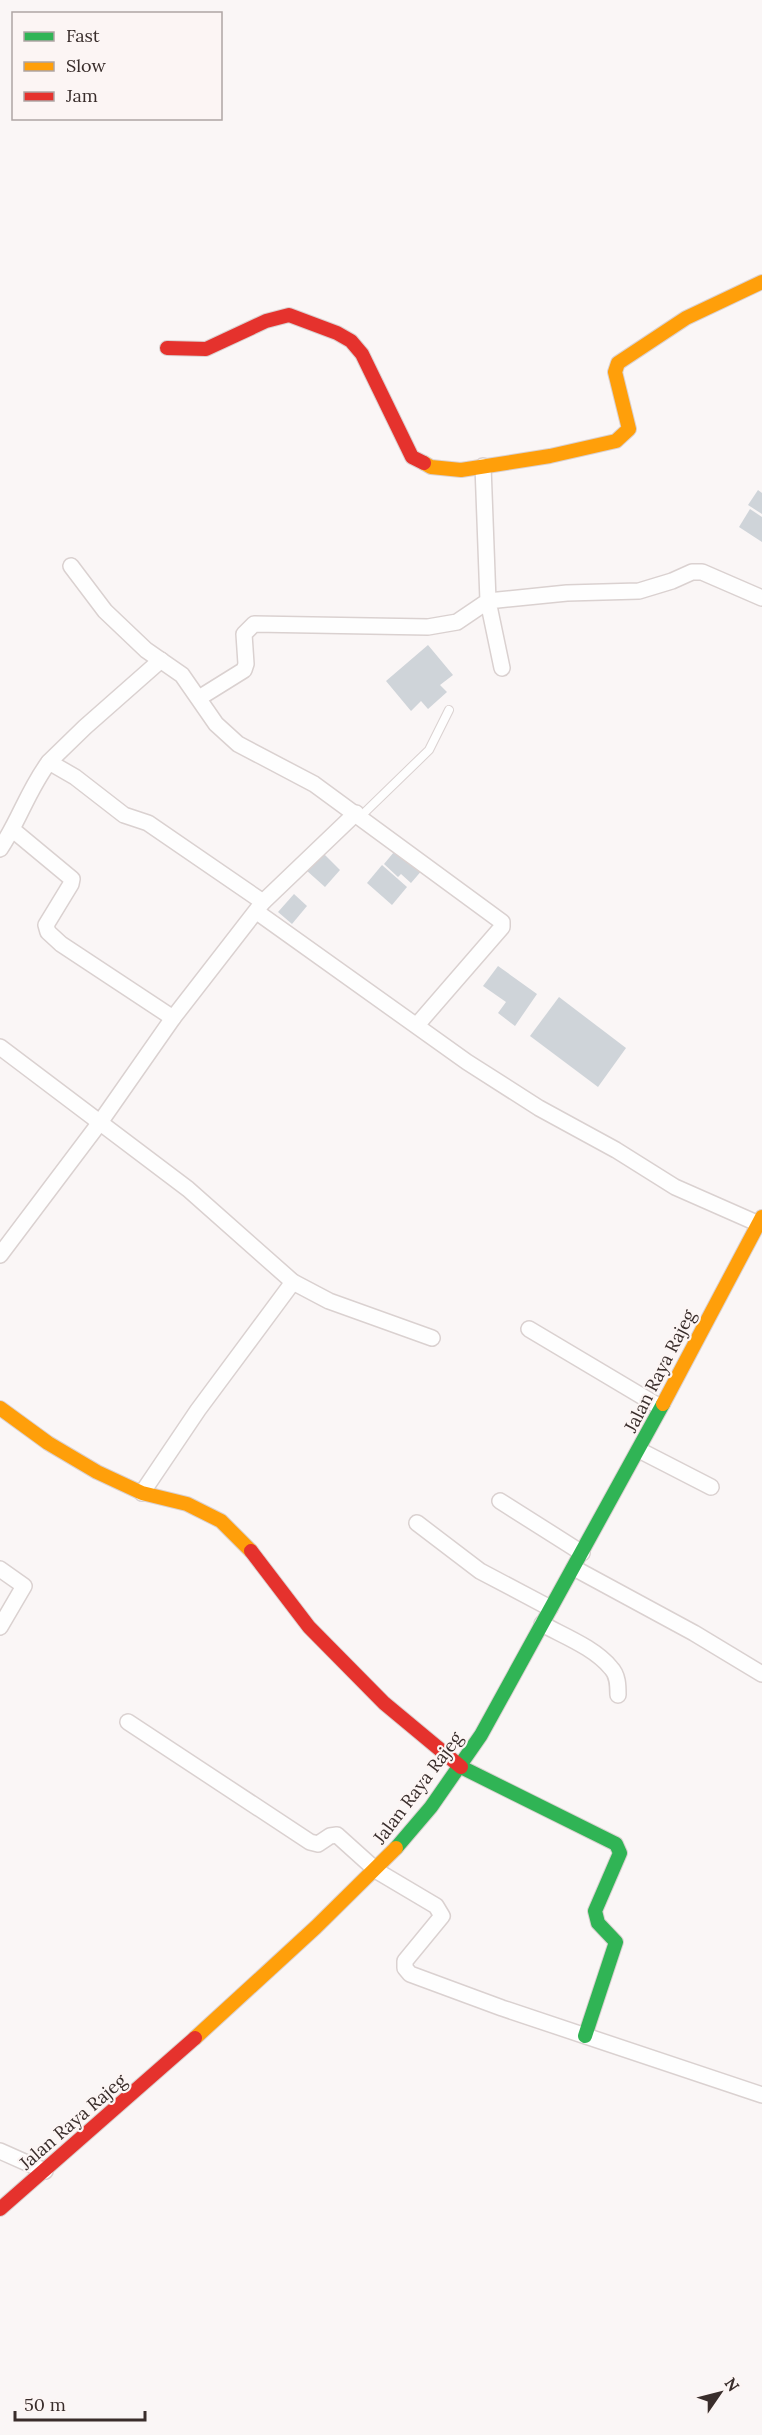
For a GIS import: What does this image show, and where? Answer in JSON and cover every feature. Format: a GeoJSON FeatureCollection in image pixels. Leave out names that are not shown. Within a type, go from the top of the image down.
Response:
{"type":"FeatureCollection","features":[{"type":"Feature","properties":{"kind":"street"},"geometry":{"type":"LineString","coordinates":[[167,348],[181,351],[206,349],[266,321],[289,315],[297,316],[351,341],[362,354],[412,457],[431,467],[461,470],[550,456],[616,441],[629,429],[615,372],[618,363],[686,318],[762,282]]}},
{"type":"Feature","properties":{"kind":"street"},"geometry":{"type":"LineString","coordinates":[[483,466],[488,601],[502,668]]}},
{"type":"Feature","properties":{"kind":"street"},"geometry":{"type":"LineString","coordinates":[[71,566],[105,611],[146,650],[182,675],[216,724],[238,744],[314,784],[358,814],[473,899],[503,925],[417,1025]]}},
{"type":"Feature","properties":{"kind":"street"},"geometry":{"type":"LineString","coordinates":[[200,698],[244,670],[246,664],[244,634],[254,624],[428,627],[457,622],[488,601],[567,593],[639,591],[692,572],[702,572],[762,598]]}},
{"type":"Feature","properties":{"kind":"street"},"geometry":{"type":"LineString","coordinates":[[0,849],[13,830],[23,802],[49,762],[161,660]]}},
{"type":"Feature","properties":{"kind":"street"},"geometry":{"type":"LineString","coordinates":[[49,762],[75,777],[124,815],[148,823],[417,1025],[539,1108],[675,1187],[760,1220]]}},
{"type":"Feature","properties":{"kind":"street"},"geometry":{"type":"LineString","coordinates":[[0,1255],[101,1121],[173,1018],[260,907],[358,814]]}},
{"type":"Feature","properties":{"kind":"street"},"geometry":{"type":"LineString","coordinates":[[13,830],[69,874],[72,879],[72,884],[46,925],[48,932],[61,944],[173,1018]]}},
{"type":"Feature","properties":{"kind":"street"},"geometry":{"type":"LineString","coordinates":[[0,1047],[101,1121],[188,1189],[293,1282],[329,1301],[432,1338]]}},
{"type":"Feature","properties":{"kind":"street","name":"Jalan Raya Rajeg"},"geometry":{"type":"LineString","coordinates":[[0,2209],[164,2067],[377,1871],[417,1827],[461,1767],[574,1568],[760,1220]]}},
{"type":"Feature","properties":{"kind":"street"},"geometry":{"type":"LineString","coordinates":[[142,1494],[198,1410],[293,1282]]}},
{"type":"Feature","properties":{"kind":"street"},"geometry":{"type":"LineString","coordinates":[[529,1329],[660,1407]]}},
{"type":"Feature","properties":{"kind":"street"},"geometry":{"type":"LineString","coordinates":[[0,1408],[48,1443],[142,1494],[187,1504],[221,1521],[252,1553],[309,1627],[384,1703],[461,1767],[608,1840],[619,1849],[595,1911],[603,1930],[616,1942],[585,2036]]}},
{"type":"Feature","properties":{"kind":"street"},"geometry":{"type":"LineString","coordinates":[[639,1450],[711,1487]]}},
{"type":"Feature","properties":{"kind":"street"},"geometry":{"type":"LineString","coordinates":[[500,1501],[582,1553]]}},
{"type":"Feature","properties":{"kind":"street"},"geometry":{"type":"LineString","coordinates":[[417,1523],[480,1571],[550,1608]]}},
{"type":"Feature","properties":{"kind":"street"},"geometry":{"type":"LineString","coordinates":[[574,1568],[694,1633],[762,1674]]}},
{"type":"Feature","properties":{"kind":"street"},"geometry":{"type":"LineString","coordinates":[[0,1569],[24,1586],[0,1627]]}},
{"type":"Feature","properties":{"kind":"street"},"geometry":{"type":"LineString","coordinates":[[542,1624],[602,1659],[612,1669],[617,1682],[618,1695]]}},
{"type":"Feature","properties":{"kind":"street"},"geometry":{"type":"LineString","coordinates":[[128,1722],[310,1842],[318,1844],[330,1836],[337,1835],[377,1871],[436,1906],[442,1916],[405,1961],[405,1968],[410,1974],[502,2008],[762,2095]]}},
{"type":"Feature","properties":{"kind":"street"},"geometry":{"type":"LineString","coordinates":[[0,2151],[45,2171]]}},
{"type":"Feature","properties":{"kind":"lane"},"geometry":{"type":"LineString","coordinates":[[358,814],[429,750],[449,710]]}},
{"type":"Feature","properties":{"kind":"building"},"geometry":{"type":"Polygon","coordinates":[[[758,490],[762,493],[762,514],[748,505],[758,490]]]}},
{"type":"Feature","properties":{"kind":"building"},"geometry":{"type":"Polygon","coordinates":[[[750,509],[762,517],[762,542],[739,527],[750,509]]]}},
{"type":"Feature","properties":{"kind":"building"},"geometry":{"type":"Polygon","coordinates":[[[428,645],[453,675],[440,685],[447,692],[428,709],[421,701],[411,711],[386,681],[428,645]]]}},
{"type":"Feature","properties":{"kind":"building"},"geometry":{"type":"Polygon","coordinates":[[[399,846],[423,869],[411,883],[401,874],[398,877],[384,864],[399,846]]]}},
{"type":"Feature","properties":{"kind":"building"},"geometry":{"type":"Polygon","coordinates":[[[322,852],[340,870],[325,887],[306,870],[322,852]]]}},
{"type":"Feature","properties":{"kind":"building"},"geometry":{"type":"Polygon","coordinates":[[[382,865],[407,887],[392,905],[367,883],[382,865]]]}},
{"type":"Feature","properties":{"kind":"building"},"geometry":{"type":"Polygon","coordinates":[[[294,894],[307,906],[292,924],[278,912],[294,894]]]}},
{"type":"Feature","properties":{"kind":"building"},"geometry":{"type":"Polygon","coordinates":[[[498,966],[537,994],[515,1026],[498,1013],[506,1002],[483,986],[498,966]]]}},
{"type":"Feature","properties":{"kind":"building"},"geometry":{"type":"Polygon","coordinates":[[[559,997],[626,1048],[598,1087],[530,1036],[559,997]]]}},
{"type":"Feature","properties":{"kind":"traffic: fast"},"geometry":{"type":"LineString","coordinates":[[396,1848],[431,1807],[481,1735],[663,1404]]}},
{"type":"Feature","properties":{"kind":"traffic: fast"},"geometry":{"type":"LineString","coordinates":[[461,1767],[616,1844],[620,1853],[595,1911],[598,1923],[616,1942],[585,2036]]}},
{"type":"Feature","properties":{"kind":"traffic: slow"},"geometry":{"type":"LineString","coordinates":[[424,463],[431,467],[461,470],[550,456],[616,441],[629,429],[615,372],[618,363],[686,318],[762,282]]}},
{"type":"Feature","properties":{"kind":"traffic: slow"},"geometry":{"type":"LineString","coordinates":[[663,1404],[762,1217]]}},
{"type":"Feature","properties":{"kind":"traffic: slow"},"geometry":{"type":"LineString","coordinates":[[0,1408],[48,1443],[97,1472],[142,1493],[187,1504],[221,1521],[251,1551]]}},
{"type":"Feature","properties":{"kind":"traffic: slow"},"geometry":{"type":"LineString","coordinates":[[195,2038],[316,1927],[396,1848]]}},
{"type":"Feature","properties":{"kind":"traffic: jam"},"geometry":{"type":"LineString","coordinates":[[167,348],[206,349],[266,321],[289,315],[337,333],[351,341],[362,354],[412,457],[424,463]]}},
{"type":"Feature","properties":{"kind":"traffic: jam"},"geometry":{"type":"LineString","coordinates":[[251,1551],[309,1627],[384,1703],[461,1767]]}},
{"type":"Feature","properties":{"kind":"traffic: jam"},"geometry":{"type":"LineString","coordinates":[[0,2209],[195,2038]]}}]}
